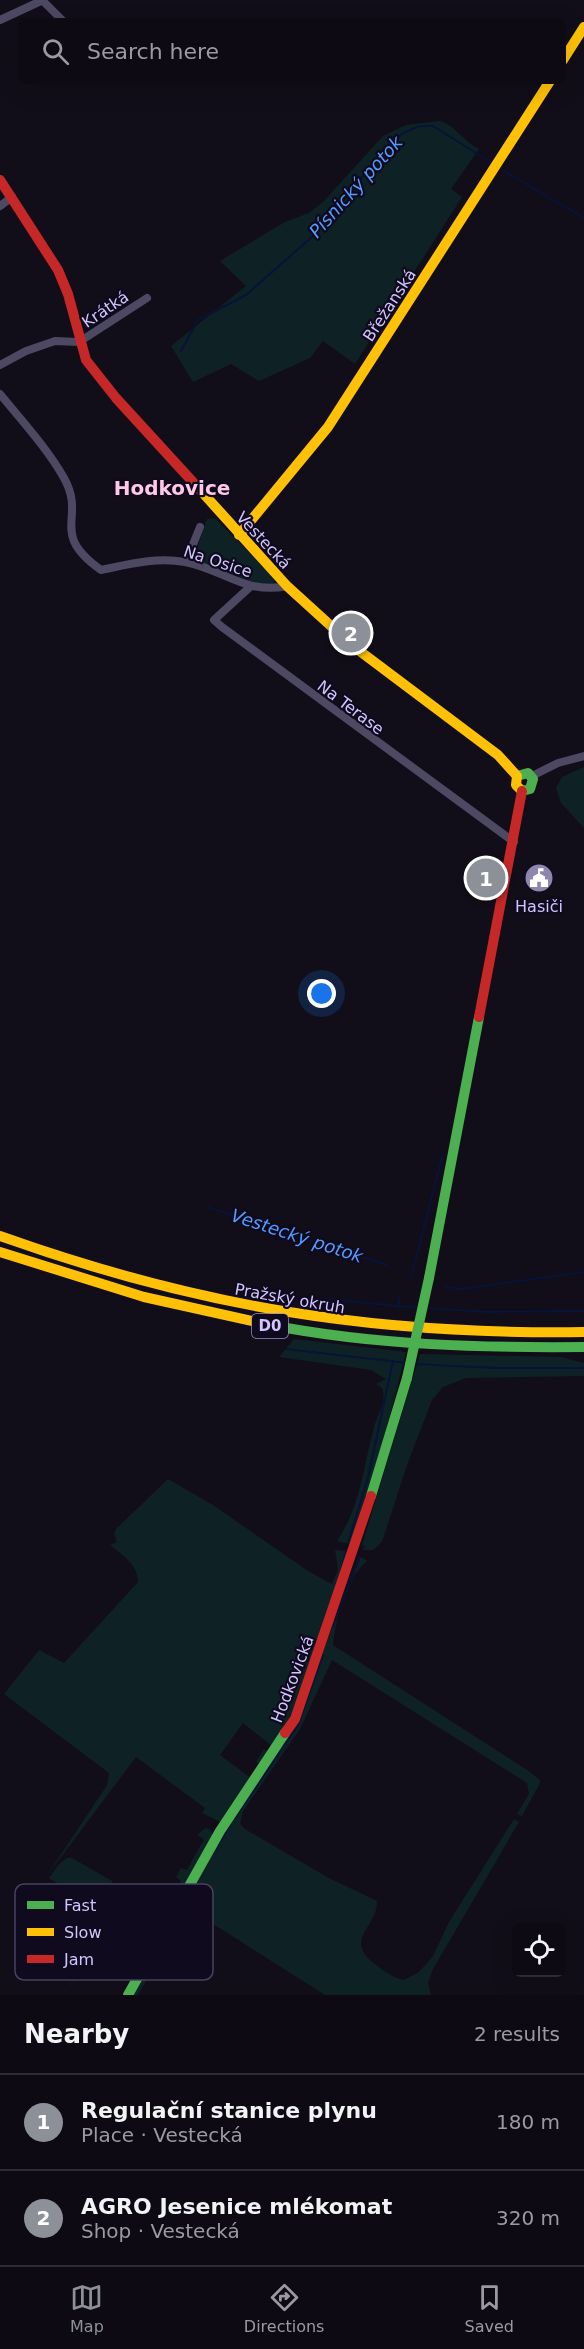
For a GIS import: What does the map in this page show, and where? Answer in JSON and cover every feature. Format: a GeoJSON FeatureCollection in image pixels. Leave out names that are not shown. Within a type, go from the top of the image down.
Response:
{"type":"FeatureCollection","features":[{"type":"Feature","properties":{"kind":"main road"},"geometry":{"type":"LineString","coordinates":[[566,55],[584,27]]}},
{"type":"Feature","properties":{"kind":"main road","name":"Břežanská"},"geometry":{"type":"LineString","coordinates":[[239,535],[328,427],[548,84]]}},
{"type":"Feature","properties":{"kind":"main road","name":"Vestecká"},"geometry":{"type":"LineString","coordinates":[[0,180],[58,270],[68,294],[79,342],[96,375],[287,586],[353,646],[498,755],[517,776],[516,785],[522,791]]}},
{"type":"Feature","properties":{"kind":"main road"},"geometry":{"type":"LineString","coordinates":[[517,776],[525,772],[532,776]]}},
{"type":"Feature","properties":{"kind":"main road","name":"Vestecká"},"geometry":{"type":"LineString","coordinates":[[522,791],[532,787],[532,776]]}},
{"type":"Feature","properties":{"kind":"main road","name":"Vestecká"},"geometry":{"type":"LineString","coordinates":[[429,1278],[504,896],[522,791]]}},
{"type":"Feature","properties":{"kind":"main road","name":"Pražský okruh"},"geometry":{"type":"LineString","coordinates":[[0,1236],[95,1269],[210,1299],[337,1322],[428,1330],[584,1332]]}},
{"type":"Feature","properties":{"kind":"main road","name":"Pražský okruh"},"geometry":{"type":"LineString","coordinates":[[0,1252],[91,1283],[207,1314],[269,1326],[407,1344],[494,1348],[584,1347]]}},
{"type":"Feature","properties":{"kind":"main road","name":"Hodkovická"},"geometry":{"type":"LineString","coordinates":[[190,1884],[220,1831],[282,1743],[295,1719],[370,1501],[407,1378],[429,1278]]}},
{"type":"Feature","properties":{"kind":"main road","name":"Hodkovická"},"geometry":{"type":"LineString","coordinates":[[128,1995],[136,1980]]}},
{"type":"Feature","properties":{"kind":"street"},"geometry":{"type":"LineString","coordinates":[[0,20],[43,0],[60,18]]}},
{"type":"Feature","properties":{"kind":"street"},"geometry":{"type":"LineString","coordinates":[[0,206],[12,197]]}},
{"type":"Feature","properties":{"kind":"street","name":"Krátká"},"geometry":{"type":"LineString","coordinates":[[79,342],[147,298]]}},
{"type":"Feature","properties":{"kind":"street"},"geometry":{"type":"LineString","coordinates":[[0,365],[26,351],[55,341],[79,342]]}},
{"type":"Feature","properties":{"kind":"street","name":"Na Osice"},"geometry":{"type":"LineString","coordinates":[[0,394],[66,480],[72,506],[71,538],[80,553],[101,570],[152,559],[186,562],[268,590],[287,586]]}},
{"type":"Feature","properties":{"kind":"street"},"geometry":{"type":"LineString","coordinates":[[186,562],[200,527]]}},
{"type":"Feature","properties":{"kind":"street","name":"Na Terase"},"geometry":{"type":"LineString","coordinates":[[251,586],[214,620],[514,842]]}},
{"type":"Feature","properties":{"kind":"street"},"geometry":{"type":"LineString","coordinates":[[532,776],[558,763],[584,756]]}},
{"type":"Feature","properties":{"kind":"green space"},"geometry":{"type":"Polygon","coordinates":[[[440,121],[479,149],[451,189],[462,197],[355,364],[323,341],[310,358],[259,381],[231,364],[193,382],[171,346],[246,286],[220,261],[285,222],[309,213],[323,202],[383,136],[406,125],[440,121]]]}},
{"type":"Feature","properties":{"kind":"green space"},"geometry":{"type":"Polygon","coordinates":[[[215,518],[275,579],[272,586],[266,587],[193,560],[207,519],[215,518]]]}},
{"type":"Feature","properties":{"kind":"green space"},"geometry":{"type":"Polygon","coordinates":[[[584,767],[584,828],[561,803],[556,788],[562,777],[584,767]]]}},
{"type":"Feature","properties":{"kind":"green space"},"geometry":{"type":"Polygon","coordinates":[[[294,1339],[406,1352],[385,1435],[350,1544],[337,1541],[357,1499],[375,1424],[383,1402],[382,1388],[376,1384],[386,1379],[371,1370],[279,1357],[294,1339]]]}},
{"type":"Feature","properties":{"kind":"green space"},"geometry":{"type":"Polygon","coordinates":[[[420,1354],[561,1357],[584,1363],[584,1376],[466,1378],[443,1387],[432,1400],[407,1465],[382,1542],[373,1550],[364,1550],[362,1545],[420,1354]]]}},
{"type":"Feature","properties":{"kind":"green space"},"geometry":{"type":"Polygon","coordinates":[[[168,1479],[213,1505],[308,1571],[332,1584],[338,1569],[335,1550],[347,1551],[347,1555],[318,1640],[311,1637],[309,1641],[316,1645],[294,1712],[263,1765],[256,1762],[263,1750],[269,1750],[271,1745],[243,1723],[220,1755],[252,1779],[220,1822],[202,1813],[205,1808],[136,1757],[46,1877],[107,1785],[109,1773],[4,1694],[39,1650],[64,1663],[138,1582],[132,1565],[110,1545],[117,1542],[114,1534],[116,1529],[168,1479]]]}},
{"type":"Feature","properties":{"kind":"green space"},"geometry":{"type":"Polygon","coordinates":[[[359,1556],[367,1561],[347,1588],[359,1556]]]}},
{"type":"Feature","properties":{"kind":"green space"},"geometry":{"type":"Polygon","coordinates":[[[347,1589],[336,1623],[333,1645],[540,1780],[522,1816],[517,1814],[529,1794],[527,1783],[332,1660],[300,1729],[243,1811],[240,1824],[327,1877],[377,1901],[376,1910],[361,1940],[366,1955],[378,1967],[404,1980],[419,1972],[433,1956],[449,1922],[514,1819],[519,1822],[433,1969],[428,1983],[431,1995],[325,1995],[213,1924],[213,1884],[196,1884],[233,1819],[295,1727],[347,1589]]]}},
{"type":"Feature","properties":{"kind":"green space"},"geometry":{"type":"Polygon","coordinates":[[[205,1828],[210,1829],[213,1835],[185,1884],[179,1884],[181,1881],[176,1877],[181,1868],[187,1870],[204,1839],[197,1835],[205,1828]]]}},
{"type":"Feature","properties":{"kind":"green space"},"geometry":{"type":"Polygon","coordinates":[[[67,1858],[72,1858],[112,1881],[113,1884],[58,1884],[49,1878],[59,1864],[67,1858]]]}},
{"type":"Feature","properties":{"kind":"green space"},"geometry":{"type":"Polygon","coordinates":[[[141,1980],[147,1980],[138,1995],[132,1995],[141,1980]]]}},
{"type":"Feature","properties":{"kind":"waterway","name":"Písnický potok"},"geometry":{"type":"LineString","coordinates":[[181,351],[198,320],[246,295],[313,236],[387,147],[403,133],[420,126],[433,126],[492,163]]}},
{"type":"Feature","properties":{"kind":"waterway","name":"Písnický potok"},"geometry":{"type":"LineString","coordinates":[[499,168],[584,218]]}},
{"type":"Feature","properties":{"kind":"waterway"},"geometry":{"type":"LineString","coordinates":[[411,1278],[442,1157]]}},
{"type":"Feature","properties":{"kind":"waterway","name":"Vestecký potok"},"geometry":{"type":"LineString","coordinates":[[207,1207],[387,1265]]}},
{"type":"Feature","properties":{"kind":"waterway","name":"Vestecký potok"},"geometry":{"type":"LineString","coordinates":[[446,1287],[460,1289],[584,1272]]}},
{"type":"Feature","properties":{"kind":"waterway"},"geometry":{"type":"LineString","coordinates":[[399,1298],[399,1307]]}},
{"type":"Feature","properties":{"kind":"waterway"},"geometry":{"type":"LineString","coordinates":[[326,1299],[419,1308]]}},
{"type":"Feature","properties":{"kind":"waterway"},"geometry":{"type":"LineString","coordinates":[[425,1308],[487,1312],[584,1311]]}},
{"type":"Feature","properties":{"kind":"waterway"},"geometry":{"type":"LineString","coordinates":[[286,1349],[407,1363]]}},
{"type":"Feature","properties":{"kind":"waterway"},"geometry":{"type":"LineString","coordinates":[[348,1543],[368,1478],[393,1361]]}},
{"type":"Feature","properties":{"kind":"waterway"},"geometry":{"type":"LineString","coordinates":[[413,1364],[495,1368],[584,1368]]}},
{"type":"Feature","properties":{"kind":"waterway"},"geometry":{"type":"LineString","coordinates":[[341,1570],[346,1552]]}},
{"type":"Feature","properties":{"kind":"waterway"},"geometry":{"type":"LineString","coordinates":[[333,1626],[360,1557]]}},
{"type":"Feature","properties":{"kind":"waterway"},"geometry":{"type":"LineString","coordinates":[[235,1818],[298,1725],[323,1655]]}},
{"type":"Feature","properties":{"kind":"waterway"},"geometry":{"type":"LineString","coordinates":[[216,1849],[230,1825]]}},
{"type":"Feature","properties":{"kind":"traffic: fast"},"geometry":{"type":"LineString","coordinates":[[517,776],[528,773],[533,779],[530,789],[522,791]]}},
{"type":"Feature","properties":{"kind":"traffic: fast"},"geometry":{"type":"LineString","coordinates":[[429,1278],[479,1017]]}},
{"type":"Feature","properties":{"kind":"traffic: fast"},"geometry":{"type":"LineString","coordinates":[[407,1378],[429,1278]]}},
{"type":"Feature","properties":{"kind":"traffic: fast"},"geometry":{"type":"LineString","coordinates":[[270,1325],[348,1337],[427,1344],[584,1347]]}},
{"type":"Feature","properties":{"kind":"traffic: fast"},"geometry":{"type":"LineString","coordinates":[[371,1496],[407,1378]]}},
{"type":"Feature","properties":{"kind":"traffic: fast"},"geometry":{"type":"LineString","coordinates":[[190,1884],[220,1831],[285,1733]]}},
{"type":"Feature","properties":{"kind":"traffic: fast"},"geometry":{"type":"LineString","coordinates":[[128,1995],[136,1980]]}},
{"type":"Feature","properties":{"kind":"traffic: slow"},"geometry":{"type":"LineString","coordinates":[[566,55],[584,27]]}},
{"type":"Feature","properties":{"kind":"traffic: slow"},"geometry":{"type":"LineString","coordinates":[[239,535],[328,427],[548,84]]}},
{"type":"Feature","properties":{"kind":"traffic: slow"},"geometry":{"type":"LineString","coordinates":[[202,492],[287,586],[353,646],[498,755],[517,776],[516,785],[522,791]]}},
{"type":"Feature","properties":{"kind":"traffic: slow"},"geometry":{"type":"LineString","coordinates":[[0,1236],[74,1261],[146,1281],[288,1312],[359,1322],[432,1328],[506,1332],[584,1332]]}},
{"type":"Feature","properties":{"kind":"traffic: slow"},"geometry":{"type":"LineString","coordinates":[[0,1252],[144,1297],[270,1325]]}},
{"type":"Feature","properties":{"kind":"traffic: jam"},"geometry":{"type":"LineString","coordinates":[[0,180],[58,270],[68,294],[86,360],[116,398],[202,492]]}},
{"type":"Feature","properties":{"kind":"traffic: jam"},"geometry":{"type":"LineString","coordinates":[[479,1017],[522,791]]}},
{"type":"Feature","properties":{"kind":"traffic: jam"},"geometry":{"type":"LineString","coordinates":[[285,1733],[295,1719],[371,1496]]}},
{"type":"Feature","properties":{"kind":"place","name":"AGRO Jesenice mlékomat"},"geometry":{"type":"Point","coordinates":[351,633]}},
{"type":"Feature","properties":{"kind":"place","name":"Regulační stanice plynu"},"geometry":{"type":"Point","coordinates":[486,878]}},
{"type":"Feature","properties":{"kind":"place","name":"Hasiči"},"geometry":{"type":"Point","coordinates":[539,878]}},
{"type":"Feature","properties":{"kind":"district","name":"Hodkovice"},"geometry":{"type":"Point","coordinates":[172,488]}}]}
